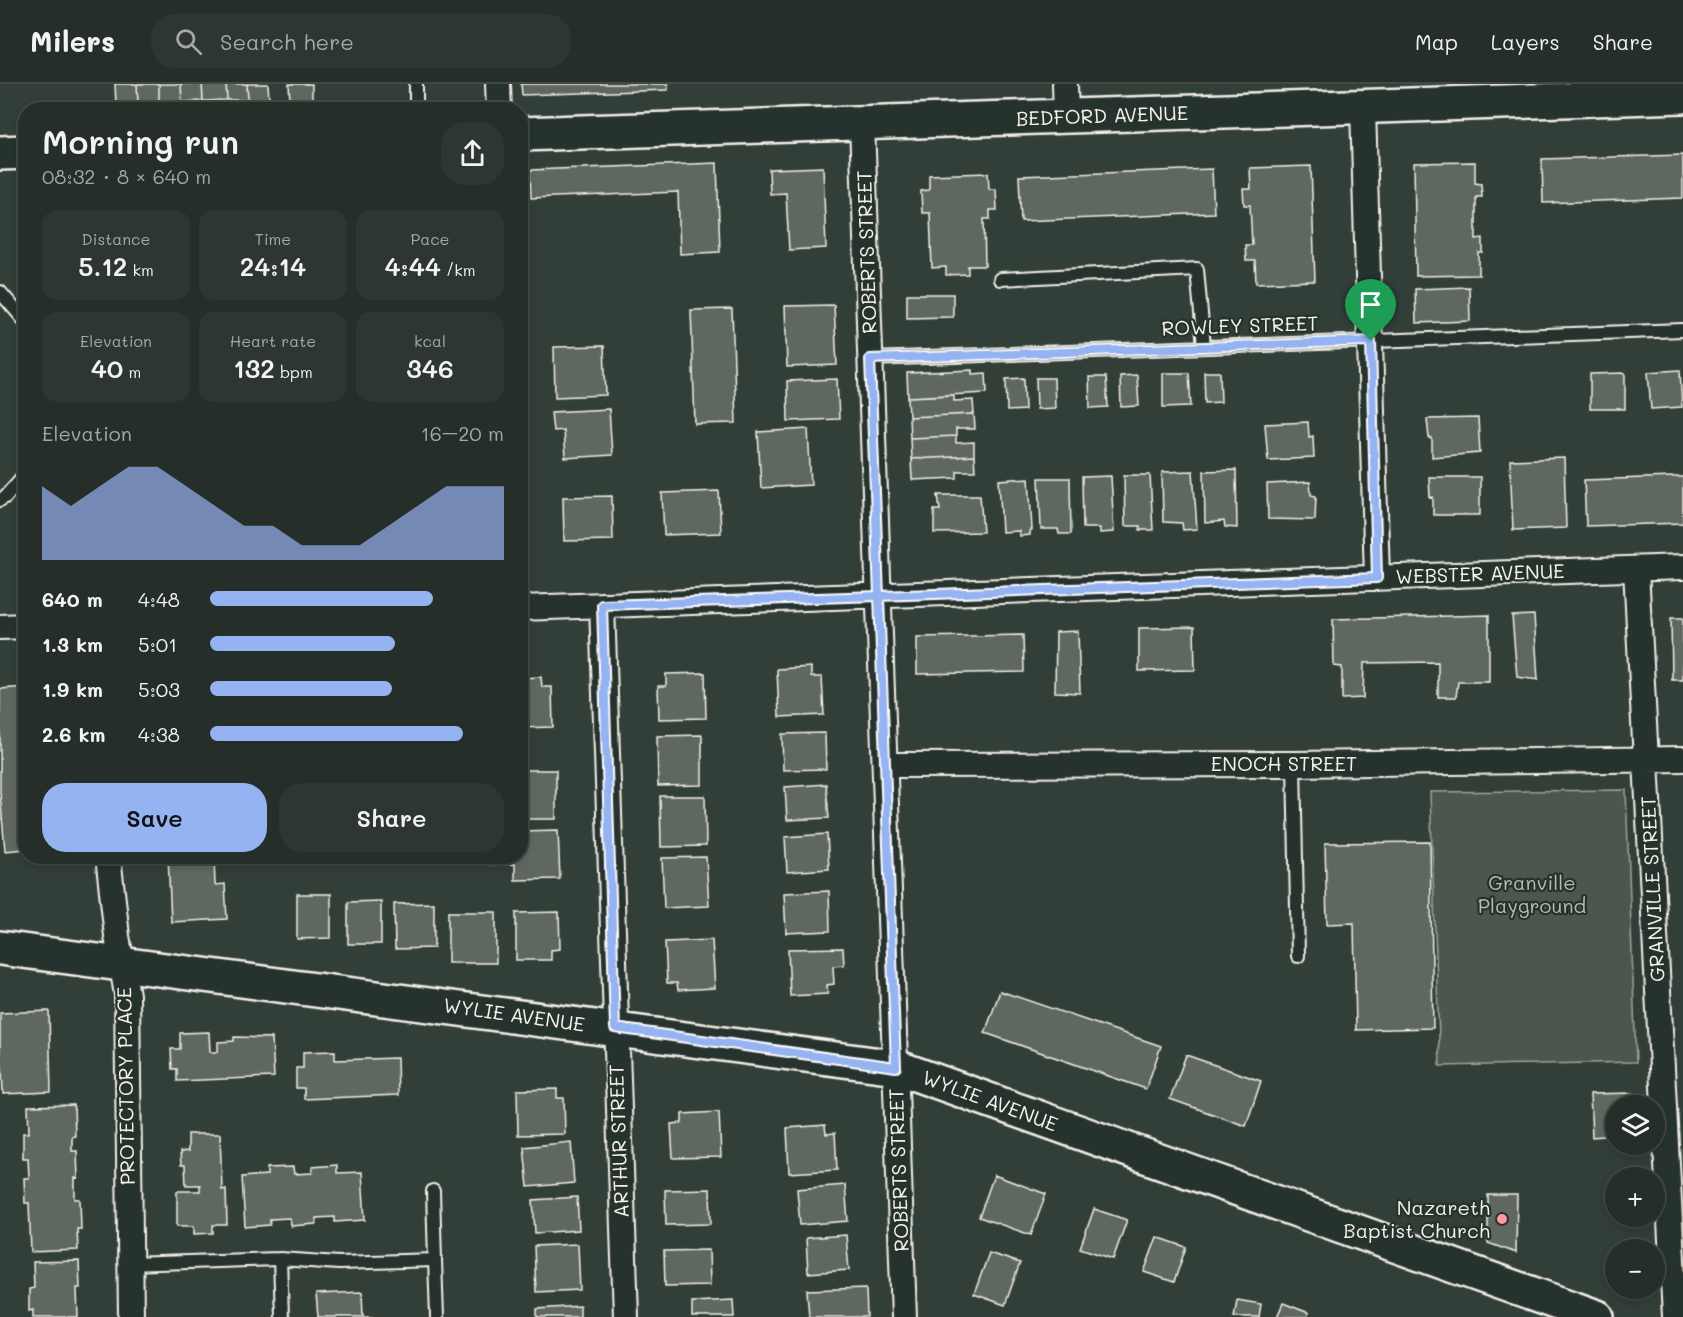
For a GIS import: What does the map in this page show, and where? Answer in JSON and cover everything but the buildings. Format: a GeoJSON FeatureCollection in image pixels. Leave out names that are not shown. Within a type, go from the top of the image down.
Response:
{"type":"FeatureCollection","features":[{"type":"Feature","properties":{"kind":"street"},"geometry":{"type":"LineString","coordinates":[[498,84],[499,102]]}},
{"type":"Feature","properties":{"kind":"street"},"geometry":{"type":"LineString","coordinates":[[1065,84],[1066,117]]}},
{"type":"Feature","properties":{"kind":"street","name":"BEDFORD AVENUE"},"geometry":{"type":"LineString","coordinates":[[528,134],[1683,96]]}},
{"type":"Feature","properties":{"kind":"street"},"geometry":{"type":"LineString","coordinates":[[1363,108],[1377,578]]}},
{"type":"Feature","properties":{"kind":"street","name":"ROBERTS STREET"},"geometry":{"type":"LineString","coordinates":[[862,123],[904,1317]]}},
{"type":"Feature","properties":{"kind":"street"},"geometry":{"type":"LineString","coordinates":[[0,153],[18,152]]}},
{"type":"Feature","properties":{"kind":"street","name":"WEBSTER AVENUE"},"geometry":{"type":"LineString","coordinates":[[528,608],[1683,567]]}},
{"type":"Feature","properties":{"kind":"street","name":"GRANVILLE STREET"},"geometry":{"type":"LineString","coordinates":[[1636,569],[1675,1317]]}},
{"type":"Feature","properties":{"kind":"street","name":"ARTHUR STREET"},"geometry":{"type":"LineString","coordinates":[[602,605],[626,1317]]}},
{"type":"Feature","properties":{"kind":"street"},"geometry":{"type":"LineString","coordinates":[[0,627],[18,626]]}},
{"type":"Feature","properties":{"kind":"street","name":"ENOCH STREET"},"geometry":{"type":"LineString","coordinates":[[885,765],[1294,764],[1683,759]]}},
{"type":"Feature","properties":{"kind":"street","name":"PROTECTORY PLACE"},"geometry":{"type":"LineString","coordinates":[[109,864],[127,995],[131,1317]]}},
{"type":"Feature","properties":{"kind":"street","name":"WYLIE AVENUE"},"geometry":{"type":"LineString","coordinates":[[0,948],[896,1067],[1597,1317]]}},
{"type":"Feature","properties":{"kind":"lane"},"geometry":{"type":"LineString","coordinates":[[416,84],[416,102]]}},
{"type":"Feature","properties":{"kind":"lane"},"geometry":{"type":"LineString","coordinates":[[1000,279],[1197,269],[1204,347]]}},
{"type":"Feature","properties":{"kind":"lane"},"geometry":{"type":"LineString","coordinates":[[0,292],[18,313]]}},
{"type":"Feature","properties":{"kind":"lane","name":"ROWLEY STREET"},"geometry":{"type":"LineString","coordinates":[[870,359],[1683,330]]}},
{"type":"Feature","properties":{"kind":"lane"},"geometry":{"type":"LineString","coordinates":[[0,500],[18,481]]}},
{"type":"Feature","properties":{"kind":"lane"},"geometry":{"type":"LineString","coordinates":[[1294,764],[1298,956]]}},
{"type":"Feature","properties":{"kind":"lane"},"geometry":{"type":"LineString","coordinates":[[433,1191],[437,1317]]}},
{"type":"Feature","properties":{"kind":"lane"},"geometry":{"type":"LineString","coordinates":[[280,1259],[282,1317]]}},
{"type":"Feature","properties":{"kind":"lane"},"geometry":{"type":"LineString","coordinates":[[129,1264],[280,1259],[339,1263],[435,1260]]}},
{"type":"Feature","properties":{"kind":"green space","name":"Granville Playground"},"geometry":{"type":"Polygon","coordinates":[[[1626,790],[1636,1062],[1440,1066],[1430,792],[1626,790]]]}},
{"type":"Feature","properties":{"kind":"place","name":"Nazareth Baptist Church"},"geometry":{"type":"Point","coordinates":[1502,1219]}},
{"type":"Feature","properties":{"kind":"route"},"geometry":{"type":"LineString","coordinates":[[1371,341],[870,359],[879,596],[602,605],[615,1028],[896,1067],[879,596],[1377,578],[1371,341]]}}]}
